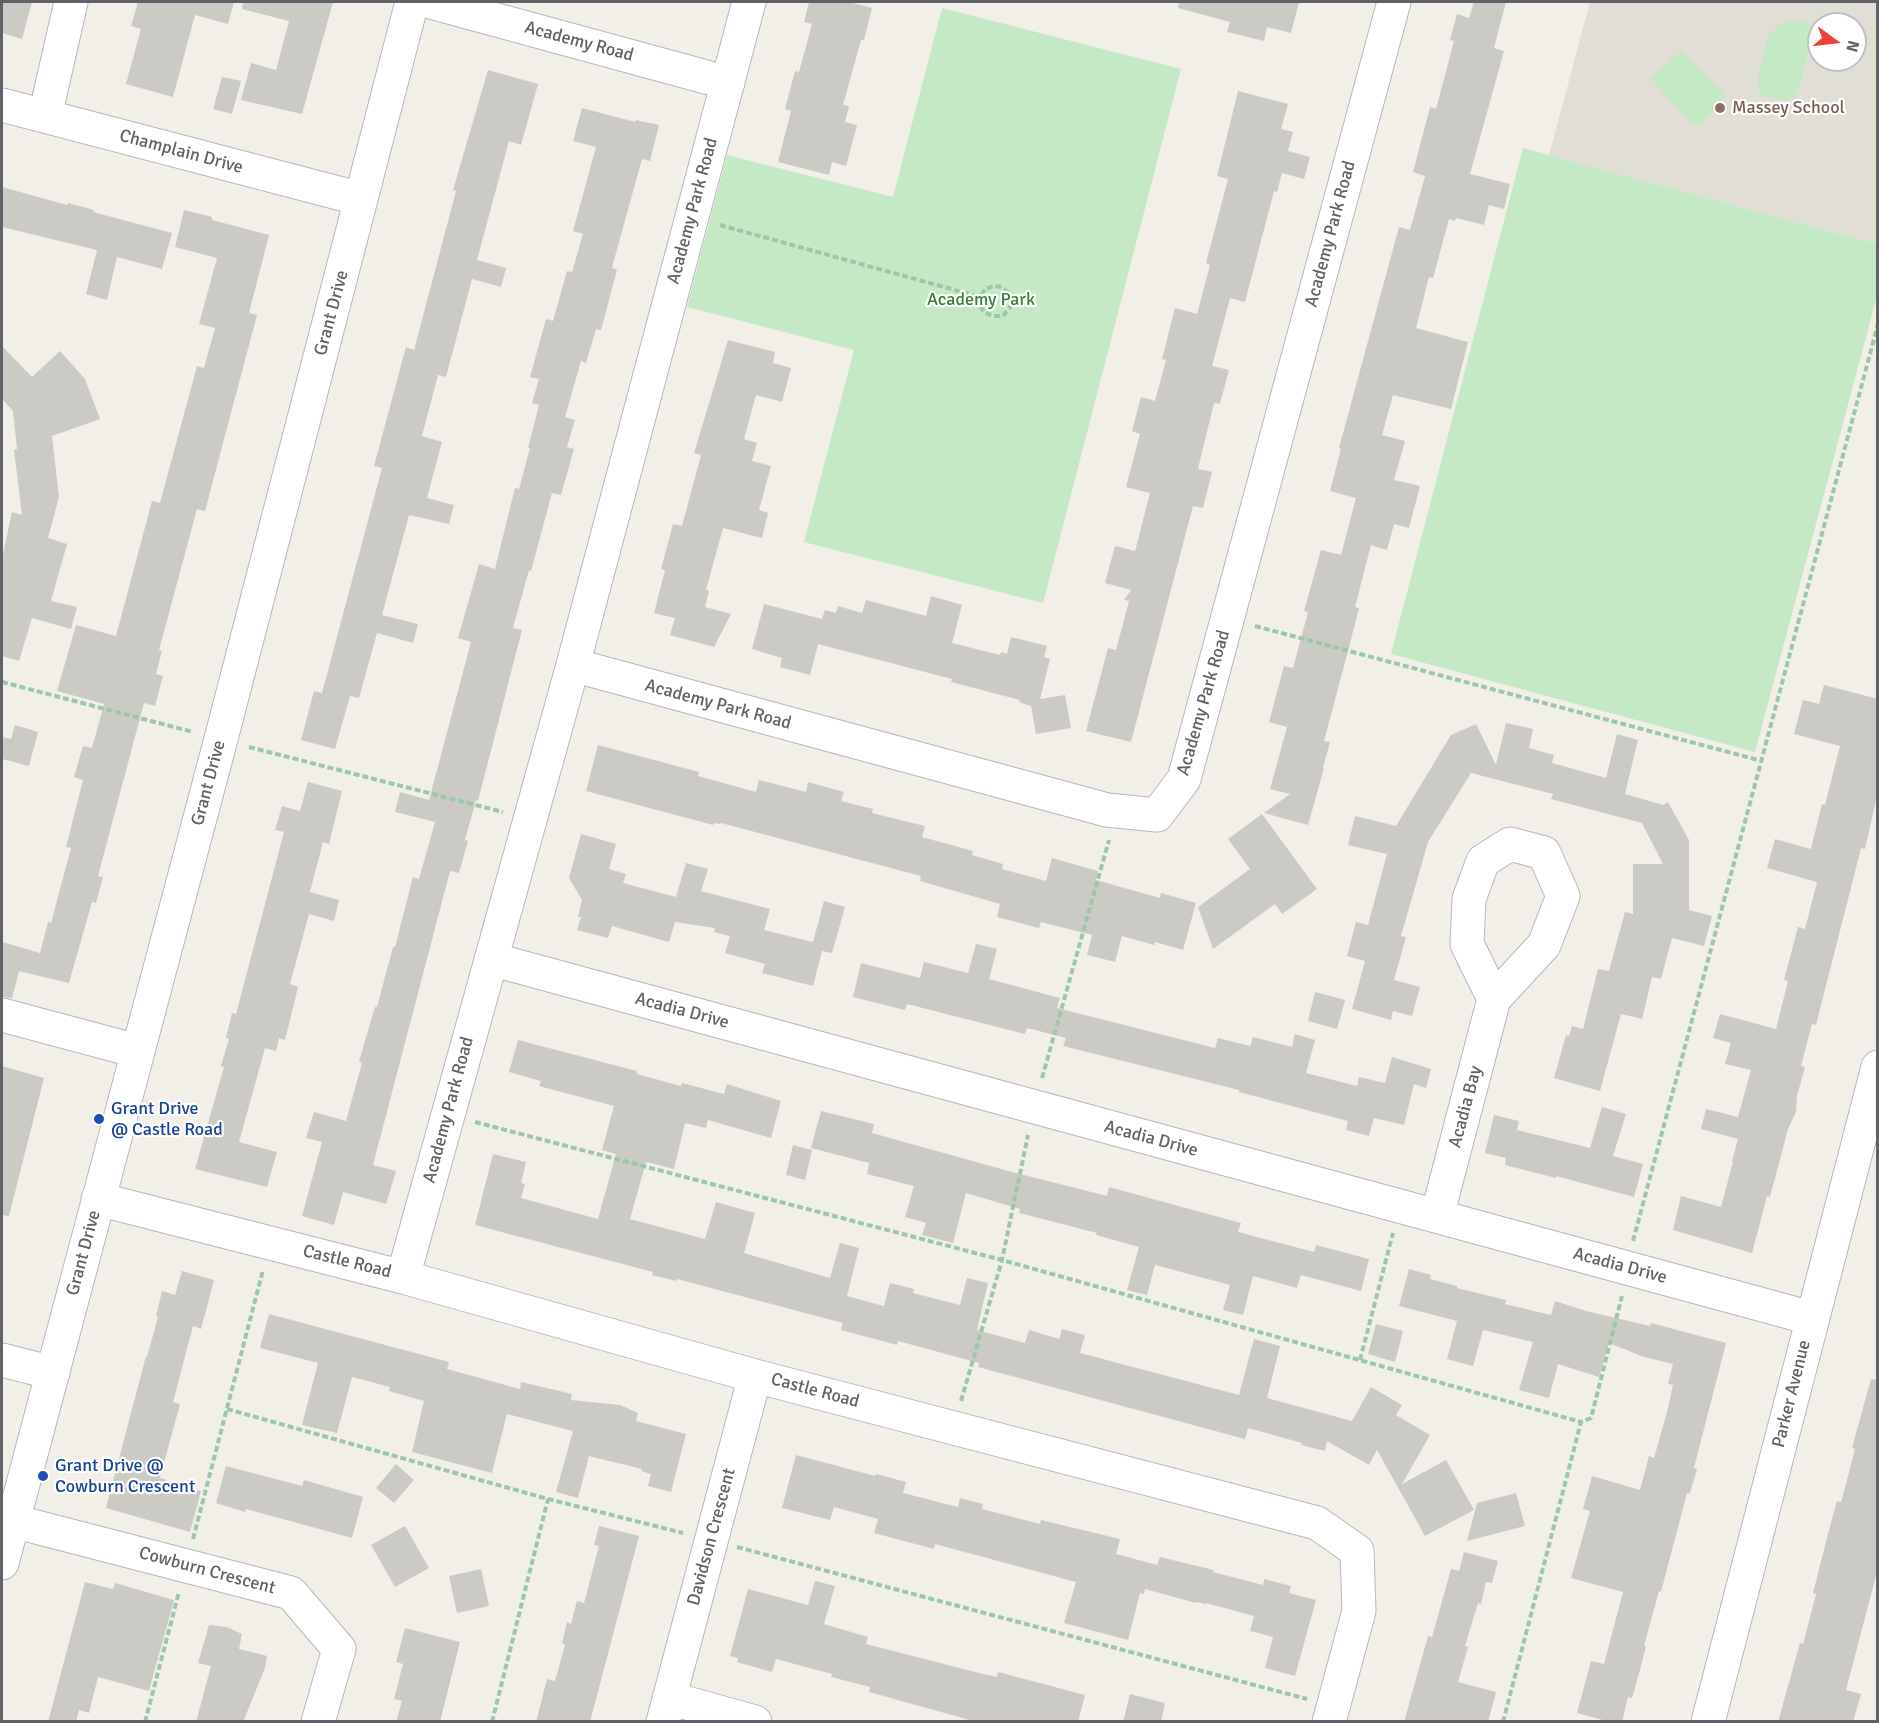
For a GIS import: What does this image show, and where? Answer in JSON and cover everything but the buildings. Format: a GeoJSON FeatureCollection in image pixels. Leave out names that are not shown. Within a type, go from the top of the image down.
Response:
{"type":"FeatureCollection","features":[{"type":"Feature","properties":{"kind":"street"},"geometry":{"type":"LineString","coordinates":[[45,116],[71,2]]}},
{"type":"Feature","properties":{"kind":"street","name":"Grant Drive"},"geometry":{"type":"LineString","coordinates":[[2,1563],[221,739],[412,2]]}},
{"type":"Feature","properties":{"kind":"street","name":"Academy Road"},"geometry":{"type":"LineString","coordinates":[[431,2],[728,83]]}},
{"type":"Feature","properties":{"kind":"street","name":"Academy Park Road"},"geometry":{"type":"LineString","coordinates":[[403,1277],[573,665],[749,2]]}},
{"type":"Feature","properties":{"kind":"street","name":"Academy Park Road"},"geometry":{"type":"LineString","coordinates":[[573,665],[1107,810],[1156,814],[1184,779],[1394,2]]}},
{"type":"Feature","properties":{"kind":"street","name":"Champlain Drive"},"geometry":{"type":"LineString","coordinates":[[2,105],[361,199]]}},
{"type":"Feature","properties":{"kind":"street","name":"Acadia Drive"},"geometry":{"type":"LineString","coordinates":[[491,959],[1811,1318]]}},
{"type":"Feature","properties":{"kind":"street","name":"Acadia Bay"},"geometry":{"type":"LineString","coordinates":[[1437,1216],[1494,999]]}},
{"type":"Feature","properties":{"kind":"street"},"geometry":{"type":"LineString","coordinates":[[2,1015],[137,1051]]}},
{"type":"Feature","properties":{"kind":"street","name":"Parker Avenue"},"geometry":{"type":"LineString","coordinates":[[1708,1722],[1878,1067]]}},
{"type":"Feature","properties":{"kind":"street","name":"Castle Road"},"geometry":{"type":"LineString","coordinates":[[98,1199],[403,1277],[755,1376],[1317,1523],[1357,1551],[1359,1611],[1331,1714]]}},
{"type":"Feature","properties":{"kind":"street"},"geometry":{"type":"LineString","coordinates":[[2,1360],[53,1373]]}},
{"type":"Feature","properties":{"kind":"street","name":"Davidson Crescent"},"geometry":{"type":"LineString","coordinates":[[755,1376],[666,1710],[755,1722]]}},
{"type":"Feature","properties":{"kind":"street","name":"Cowburn Crescent"},"geometry":{"type":"LineString","coordinates":[[13,1521],[291,1593],[339,1649],[318,1722]]}},
{"type":"Feature","properties":{"kind":"path"},"geometry":{"type":"LineString","coordinates":[[691,217],[980,297]]}},
{"type":"Feature","properties":{"kind":"path"},"geometry":{"type":"LineString","coordinates":[[994,286],[1002,287],[1010,293],[1012,301],[1010,308],[1003,316],[994,316],[986,313],[980,306],[980,297],[985,289],[994,286]]}},
{"type":"Feature","properties":{"kind":"path"},"geometry":{"type":"LineString","coordinates":[[448,1114],[991,1257],[1581,1422],[1591,1418],[1628,1268],[1878,324]]}},
{"type":"Feature","properties":{"kind":"path"},"geometry":{"type":"LineString","coordinates":[[1228,619],[1762,761]]}},
{"type":"Feature","properties":{"kind":"path"},"geometry":{"type":"LineString","coordinates":[[2,682],[530,819]]}},
{"type":"Feature","properties":{"kind":"path"},"geometry":{"type":"LineString","coordinates":[[1360,1360],[1400,1206]]}},
{"type":"Feature","properties":{"kind":"path"},"geometry":{"type":"LineString","coordinates":[[145,1722],[270,1243]]}},
{"type":"Feature","properties":{"kind":"path"},"geometry":{"type":"LineString","coordinates":[[227,1409],[548,1499],[712,1540],[1331,1714]]}},
{"type":"Feature","properties":{"kind":"path"},"geometry":{"type":"LineString","coordinates":[[1503,1722],[1581,1422]]}},
{"type":"Feature","properties":{"kind":"path"},"geometry":{"type":"LineString","coordinates":[[492,1722],[548,1499]]}},
{"type":"Feature","properties":{"kind":"shaded area","name":"Massey School"},"geometry":{"type":"Polygon","coordinates":[[[1590,2],[1877,2],[1877,244],[1549,155],[1590,2]]]}},
{"type":"Feature","properties":{"kind":"green space","name":"Academy Park"},"geometry":{"type":"Polygon","coordinates":[[[942,8],[1181,69],[1043,603],[804,542],[854,350],[687,307],[727,155],[893,197],[942,8]]]}},
{"type":"Feature","properties":{"kind":"green space"},"geometry":{"type":"Polygon","coordinates":[[[1783,22],[1807,23],[1807,57],[1798,91],[1793,98],[1787,101],[1763,96],[1758,88],[1758,78],[1769,34],[1783,22]]]}},
{"type":"Feature","properties":{"kind":"green space"},"geometry":{"type":"Polygon","coordinates":[[[1681,51],[1725,96],[1701,126],[1691,123],[1651,79],[1681,51]]]}},
{"type":"Feature","properties":{"kind":"green space"},"geometry":{"type":"Polygon","coordinates":[[[1523,148],[1877,244],[1877,296],[1755,752],[1391,654],[1523,148]]]}},
{"type":"Feature","properties":{"kind":"place","name":"Massey School"},"geometry":{"type":"Point","coordinates":[1720,108]}},
{"type":"Feature","properties":{"kind":"place","name":"Grant Drive @ Castle Road"},"geometry":{"type":"Point","coordinates":[99,1119]}},
{"type":"Feature","properties":{"kind":"place","name":"Grant Drive @ Cowburn Crescent"},"geometry":{"type":"Point","coordinates":[43,1476]}}]}
